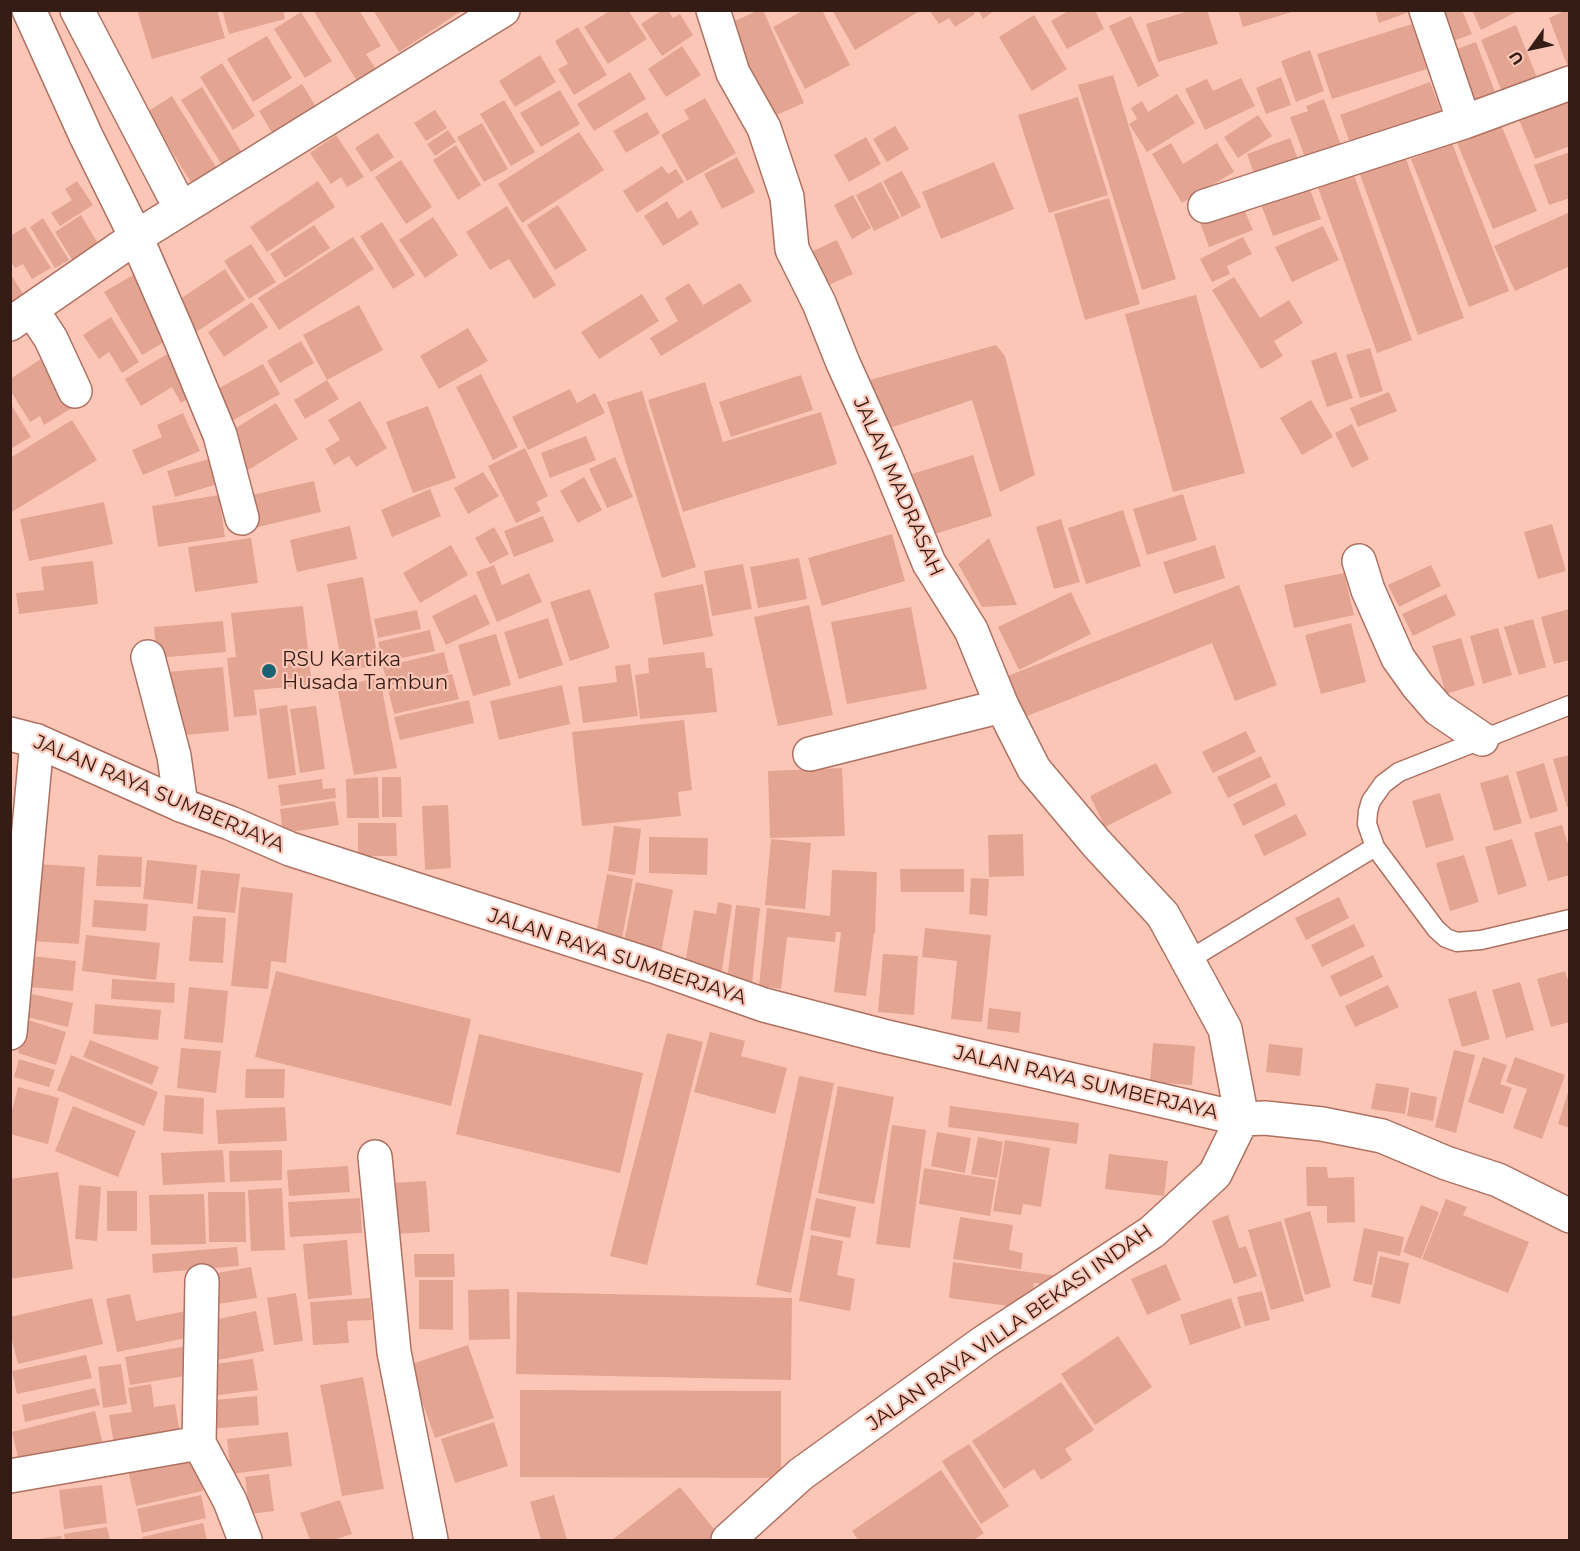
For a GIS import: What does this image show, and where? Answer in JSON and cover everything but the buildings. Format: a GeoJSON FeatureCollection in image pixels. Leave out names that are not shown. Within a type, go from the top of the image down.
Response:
{"type":"FeatureCollection","features":[{"type":"Feature","properties":{"kind":"street"},"geometry":{"type":"LineString","coordinates":[[29,10],[86,136],[136,237],[220,435],[242,518]]}},
{"type":"Feature","properties":{"kind":"street"},"geometry":{"type":"LineString","coordinates":[[76,10],[181,209]]}},
{"type":"Feature","properties":{"kind":"street"},"geometry":{"type":"LineString","coordinates":[[75,392],[51,339],[21,317],[136,237],[502,10]]}},
{"type":"Feature","properties":{"kind":"street","name":"JALAN MADRASAH"},"geometry":{"type":"LineString","coordinates":[[713,10],[733,73],[764,128],[787,197],[792,249],[819,303],[929,563],[971,630],[1002,706],[1034,769],[1097,844],[1163,915],[1225,1029],[1242,1119]]}},
{"type":"Feature","properties":{"kind":"street"},"geometry":{"type":"LineString","coordinates":[[1426,10],[1464,122]]}},
{"type":"Feature","properties":{"kind":"street"},"geometry":{"type":"LineString","coordinates":[[1205,206],[1464,122],[1569,83]]}},
{"type":"Feature","properties":{"kind":"street"},"geometry":{"type":"LineString","coordinates":[[1359,561],[1368,590],[1398,658],[1438,709],[1482,739]]}},
{"type":"Feature","properties":{"kind":"street"},"geometry":{"type":"LineString","coordinates":[[148,657],[174,756],[181,806]]}},
{"type":"Feature","properties":{"kind":"street"},"geometry":{"type":"LineString","coordinates":[[810,754],[1002,706]]}},
{"type":"Feature","properties":{"kind":"street"},"geometry":{"type":"LineString","coordinates":[[10,1033],[24,738]]}},
{"type":"Feature","properties":{"kind":"street","name":"JALAN RAYA SUMBERJAYA"},"geometry":{"type":"LineString","coordinates":[[24,738],[181,806],[230,823],[290,849],[653,966],[764,1005],[883,1036],[1242,1119],[1264,1118],[1322,1124],[1382,1136],[1446,1163],[1498,1180],[1569,1216]]}},
{"type":"Feature","properties":{"kind":"street","name":"JALAN RAYA VILLA BEKASI INDAH"},"geometry":{"type":"LineString","coordinates":[[728,1540],[811,1467],[984,1342],[1152,1232],[1215,1174],[1242,1119]]}},
{"type":"Feature","properties":{"kind":"street"},"geometry":{"type":"LineString","coordinates":[[375,1157],[394,1352],[431,1540]]}},
{"type":"Feature","properties":{"kind":"street"},"geometry":{"type":"LineString","coordinates":[[202,1281],[199,1443],[230,1501],[245,1540]]}},
{"type":"Feature","properties":{"kind":"street"},"geometry":{"type":"LineString","coordinates":[[10,1476],[199,1443]]}},
{"type":"Feature","properties":{"kind":"lane"},"geometry":{"type":"LineString","coordinates":[[1569,705],[1399,772],[1383,784],[1371,801],[1367,824],[1375,847],[1436,929],[1446,938],[1457,942],[1481,940],[1569,919]]}},
{"type":"Feature","properties":{"kind":"lane"},"geometry":{"type":"LineString","coordinates":[[1187,961],[1375,847]]}},
{"type":"Feature","properties":{"kind":"place","name":"RSU Kartika Husada Tambun"},"geometry":{"type":"Point","coordinates":[269,671]}}]}
